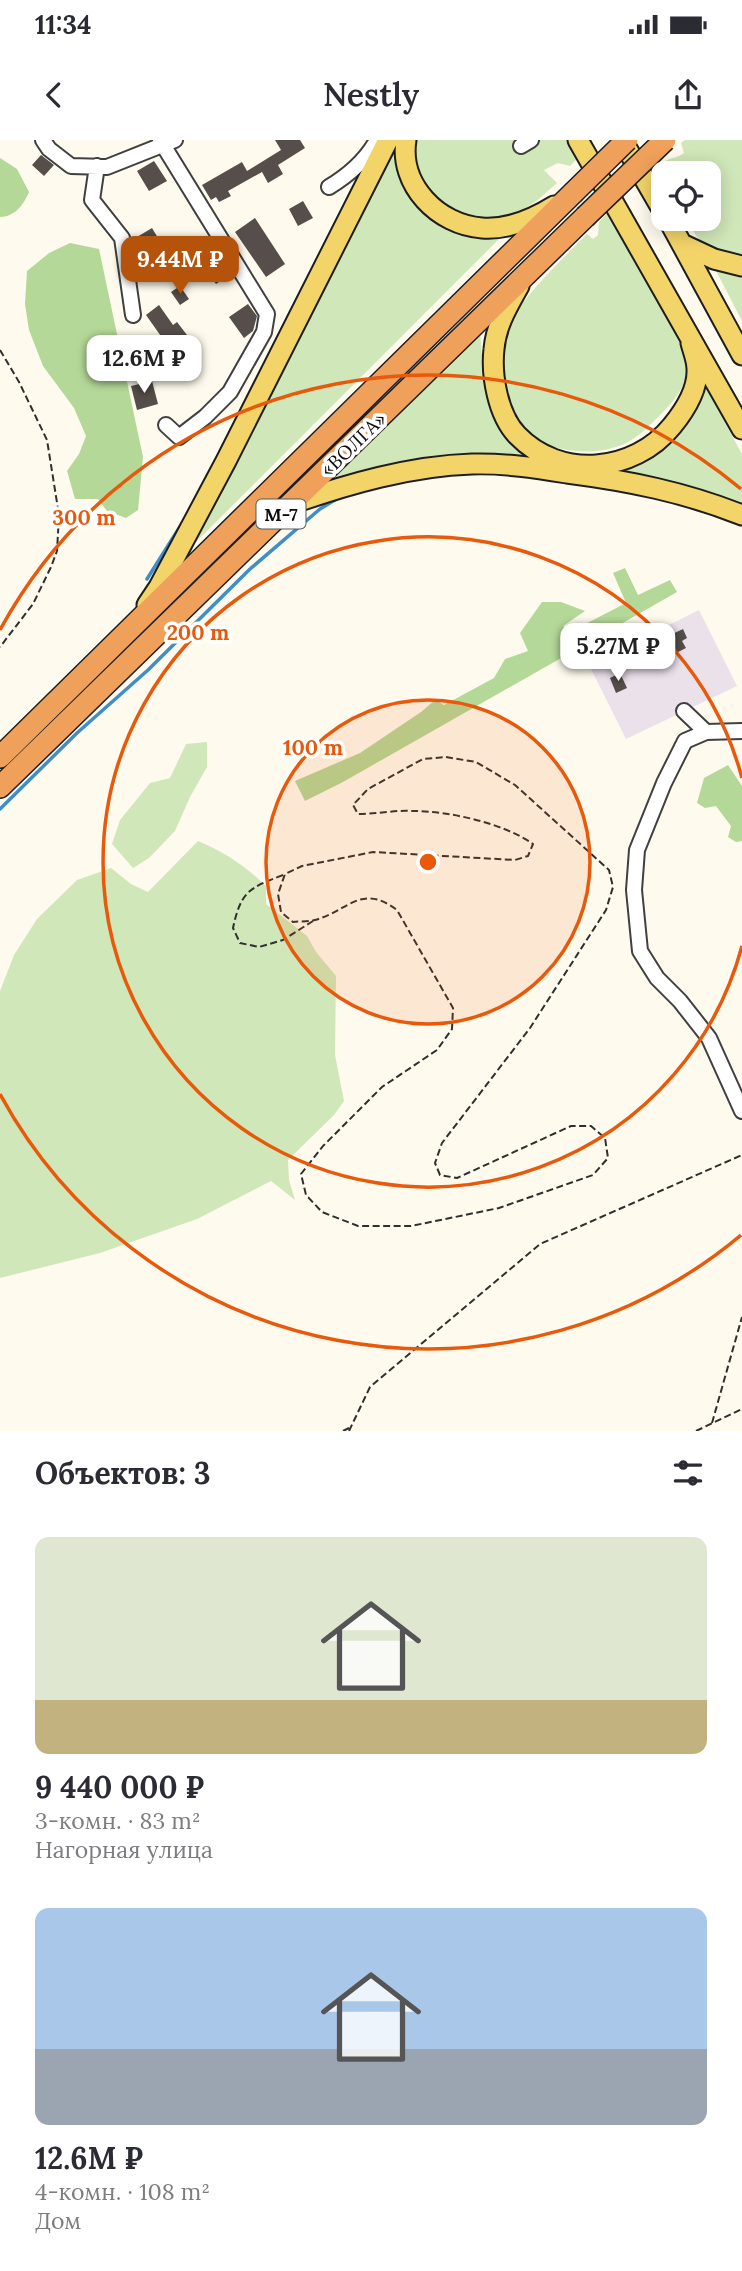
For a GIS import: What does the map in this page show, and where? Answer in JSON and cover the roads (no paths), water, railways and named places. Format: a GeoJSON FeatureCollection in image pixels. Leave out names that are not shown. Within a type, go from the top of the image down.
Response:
{"type":"FeatureCollection","features":[{"type":"Feature","properties":{"kind":"highway","name":"М-7"},"geometry":{"type":"LineString","coordinates":[[571,194],[625,140]]}},
{"type":"Feature","properties":{"kind":"highway","name":"«ВОЛГА»"},"geometry":{"type":"LineString","coordinates":[[0,787],[666,140]]}},
{"type":"Feature","properties":{"kind":"highway","name":"«ВОЛГА»"},"geometry":{"type":"LineString","coordinates":[[0,757],[571,194]]}},
{"type":"Feature","properties":{"kind":"main road"},"geometry":{"type":"LineString","coordinates":[[129,629],[159,587],[204,505],[388,140]]}},
{"type":"Feature","properties":{"kind":"main road"},"geometry":{"type":"LineString","coordinates":[[406,140],[404,152],[410,180],[425,202],[461,223],[482,228],[506,227],[535,217],[571,194]]}},
{"type":"Feature","properties":{"kind":"main road"},"geometry":{"type":"LineString","coordinates":[[578,140],[742,429]]}},
{"type":"Feature","properties":{"kind":"main road"},"geometry":{"type":"LineString","coordinates":[[625,140],[651,189]]}},
{"type":"Feature","properties":{"kind":"main road"},"geometry":{"type":"LineString","coordinates":[[675,231],[742,355]]}},
{"type":"Feature","properties":{"kind":"main road"},"geometry":{"type":"LineString","coordinates":[[682,244],[714,259],[742,266]]}},
{"type":"Feature","properties":{"kind":"main road"},"geometry":{"type":"LineString","coordinates":[[524,276],[500,319],[494,350],[495,376],[506,418],[515,434],[533,449],[555,459],[586,465],[616,463],[633,458],[650,447],[667,431],[690,399],[697,369],[691,343]]}},
{"type":"Feature","properties":{"kind":"main road"},"geometry":{"type":"LineString","coordinates":[[291,504],[340,487],[425,468],[472,464],[521,466],[629,481],[703,499],[742,515]]}},
{"type":"Feature","properties":{"kind":"street"},"geometry":{"type":"LineString","coordinates":[[43,140],[49,149],[71,166],[107,167],[166,142],[267,314],[264,332],[230,392],[205,417],[179,437],[166,425]]}},
{"type":"Feature","properties":{"kind":"street"},"geometry":{"type":"LineString","coordinates":[[328,187],[358,165],[377,140]]}},
{"type":"Feature","properties":{"kind":"street"},"geometry":{"type":"LineString","coordinates":[[97,166],[92,200],[122,238],[134,315]]}},
{"type":"Feature","properties":{"kind":"street"},"geometry":{"type":"LineString","coordinates":[[684,711],[706,732]]}},
{"type":"Feature","properties":{"kind":"street"},"geometry":{"type":"LineString","coordinates":[[742,731],[706,732],[685,741],[664,783],[637,850],[634,890],[639,951],[657,978],[680,1001],[709,1038],[742,1111]]}},
{"type":"Feature","properties":{"kind":"waterway"},"geometry":{"type":"LineString","coordinates":[[0,809],[77,733],[148,670],[250,569],[320,509],[338,498]]}},
{"type":"Feature","properties":{"kind":"waterway"},"geometry":{"type":"LineString","coordinates":[[147,579],[181,525]]}}]}
